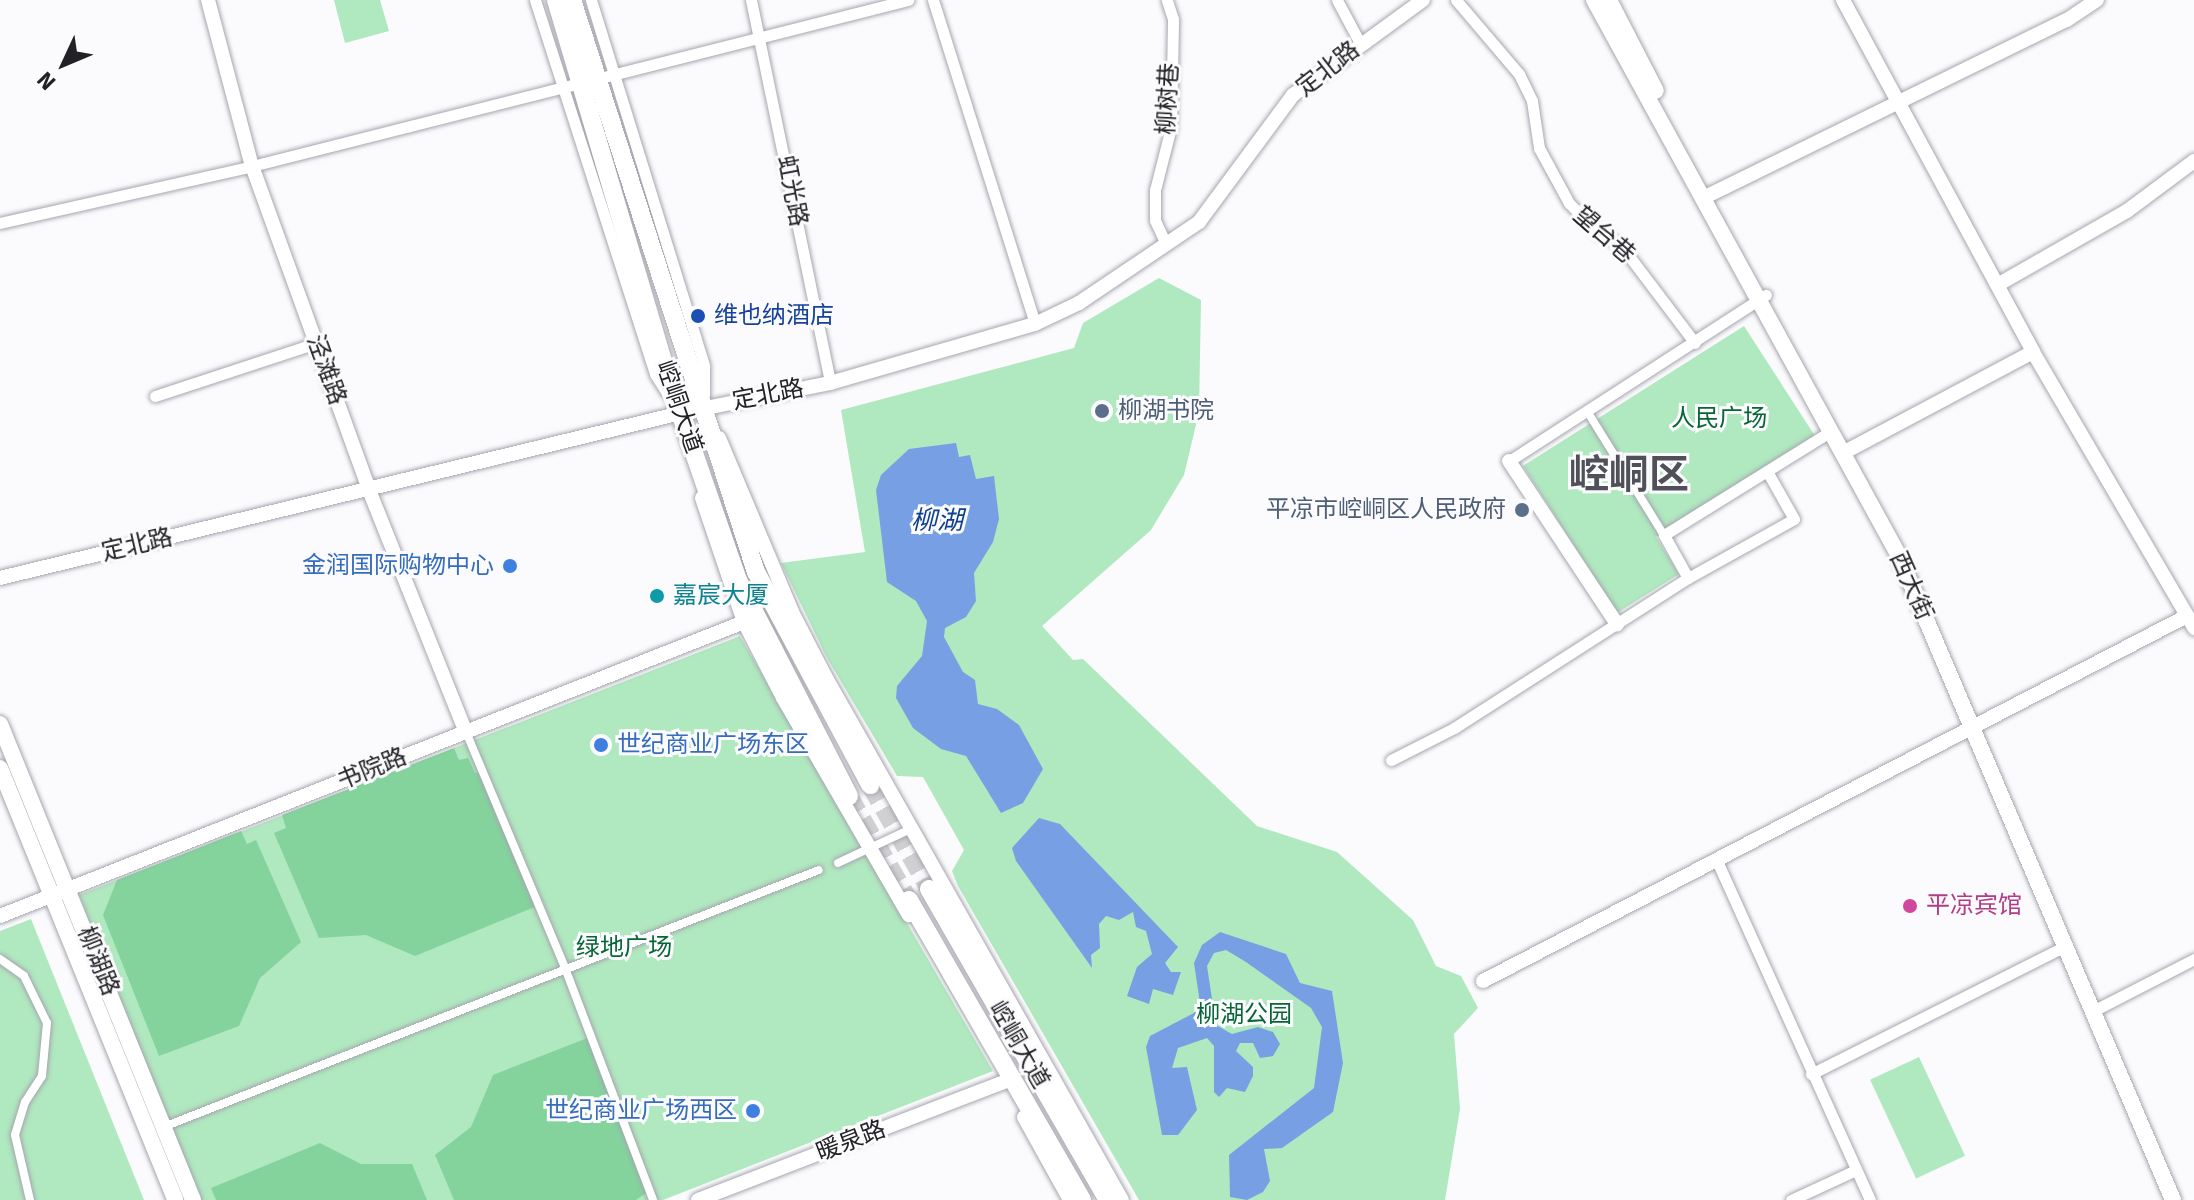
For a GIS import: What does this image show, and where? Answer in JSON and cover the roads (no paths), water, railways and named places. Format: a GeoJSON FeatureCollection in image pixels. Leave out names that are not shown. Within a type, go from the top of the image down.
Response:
{"type":"FeatureCollection","features":[{"type":"Feature","properties":{"kind":"main road","name":"崆峒大道"},"geometry":{"type":"LineString","coordinates":[[556,0],[598,78],[681,413],[738,580],[849,796]]}},
{"type":"Feature","properties":{"kind":"main road","name":"崆峒大道"},"geometry":{"type":"LineString","coordinates":[[572,0],[756,572],[870,785]]}},
{"type":"Feature","properties":{"kind":"main road","name":"西大街"},"geometry":{"type":"LineString","coordinates":[[1594,0],[1907,552],[2065,946],[2182,1200]]}},
{"type":"Feature","properties":{"kind":"main road","name":"西大街"},"geometry":{"type":"LineString","coordinates":[[1609,0],[1707,196]]}},
{"type":"Feature","properties":{"kind":"main road","name":"西大街"},"geometry":{"type":"LineString","coordinates":[[1762,297],[1831,431],[1847,451]]}},
{"type":"Feature","properties":{"kind":"main road","name":"柳湖路"},"geometry":{"type":"LineString","coordinates":[[0,724],[175,1200]]}},
{"type":"Feature","properties":{"kind":"main road","name":"西大街"},"geometry":{"type":"LineString","coordinates":[[1977,727],[2173,1200]]}},
{"type":"Feature","properties":{"kind":"main road","name":"柳湖路"},"geometry":{"type":"LineString","coordinates":[[0,768],[61,892],[166,1126],[193,1200]]}},
{"type":"Feature","properties":{"kind":"main road","name":"崆峒大道"},"geometry":{"type":"LineString","coordinates":[[929,889],[1108,1200]]}},
{"type":"Feature","properties":{"kind":"main road","name":"崆峒大道"},"geometry":{"type":"LineString","coordinates":[[909,900],[1082,1200]]}},
{"type":"Feature","properties":{"kind":"street","name":"泾滩路"},"geometry":{"type":"LineString","coordinates":[[208,0],[252,166],[369,490],[466,732]]}},
{"type":"Feature","properties":{"kind":"street"},"geometry":{"type":"LineString","coordinates":[[535,0],[655,374],[681,413],[713,543],[744,622],[783,698],[873,850],[1070,1200]]}},
{"type":"Feature","properties":{"kind":"street"},"geometry":{"type":"LineString","coordinates":[[591,0],[598,78]]}},
{"type":"Feature","properties":{"kind":"street","name":"虹光路"},"geometry":{"type":"LineString","coordinates":[[751,0],[830,383]]}},
{"type":"Feature","properties":{"kind":"street"},"geometry":{"type":"LineString","coordinates":[[0,223],[252,166],[908,0]]}},
{"type":"Feature","properties":{"kind":"street"},"geometry":{"type":"LineString","coordinates":[[933,0],[1035,324]]}},
{"type":"Feature","properties":{"kind":"street","name":"柳树巷"},"geometry":{"type":"LineString","coordinates":[[1166,244],[1155,220],[1155,190],[1171,127],[1173,19],[1167,0]]}},
{"type":"Feature","properties":{"kind":"street"},"geometry":{"type":"LineString","coordinates":[[1337,0],[1360,43]]}},
{"type":"Feature","properties":{"kind":"street","name":"定北路"},"geometry":{"type":"LineString","coordinates":[[0,578],[681,413],[830,383],[1035,324],[1079,303],[1199,222],[1293,95],[1360,43],[1423,0]]}},
{"type":"Feature","properties":{"kind":"street","name":"望台巷"},"geometry":{"type":"LineString","coordinates":[[1456,0],[1519,74],[1532,101],[1539,148],[1569,203],[1598,233],[1620,244],[1695,343]]}},
{"type":"Feature","properties":{"kind":"street"},"geometry":{"type":"LineString","coordinates":[[1483,981],[2192,619],[2033,352],[1843,0]]}},
{"type":"Feature","properties":{"kind":"street"},"geometry":{"type":"LineString","coordinates":[[1707,196],[2067,20],[2097,0]]}},
{"type":"Feature","properties":{"kind":"street"},"geometry":{"type":"LineString","coordinates":[[1999,284],[2127,211],[2194,161]]}},
{"type":"Feature","properties":{"kind":"street"},"geometry":{"type":"LineString","coordinates":[[1617,624],[1509,461],[1762,297]]}},
{"type":"Feature","properties":{"kind":"street"},"geometry":{"type":"LineString","coordinates":[[155,396],[316,343]]}},
{"type":"Feature","properties":{"kind":"street"},"geometry":{"type":"LineString","coordinates":[[1847,451],[2033,352]]}},
{"type":"Feature","properties":{"kind":"street"},"geometry":{"type":"LineString","coordinates":[[703,408],[733,464],[792,612],[1122,1200]]}},
{"type":"Feature","properties":{"kind":"street"},"geometry":{"type":"LineString","coordinates":[[1587,411],[1688,578]]}},
{"type":"Feature","properties":{"kind":"street"},"geometry":{"type":"LineString","coordinates":[[1664,535],[1831,431]]}},
{"type":"Feature","properties":{"kind":"street"},"geometry":{"type":"LineString","coordinates":[[1391,760],[1454,728],[1688,578],[1794,519],[1767,471]]}},
{"type":"Feature","properties":{"kind":"street","name":"书院路"},"geometry":{"type":"LineString","coordinates":[[0,916],[744,622]]}},
{"type":"Feature","properties":{"kind":"street"},"geometry":{"type":"LineString","coordinates":[[466,732],[565,968],[653,1200]]}},
{"type":"Feature","properties":{"kind":"street"},"geometry":{"type":"LineString","coordinates":[[838,863],[873,850],[914,828]]}},
{"type":"Feature","properties":{"kind":"street"},"geometry":{"type":"LineString","coordinates":[[1717,861],[1870,1200]]}},
{"type":"Feature","properties":{"kind":"street"},"geometry":{"type":"LineString","coordinates":[[166,1126],[819,870]]}},
{"type":"Feature","properties":{"kind":"street"},"geometry":{"type":"LineString","coordinates":[[1811,1074],[2065,946]]}},
{"type":"Feature","properties":{"kind":"street"},"geometry":{"type":"LineString","coordinates":[[0,959],[24,976],[47,1023],[42,1076],[25,1102],[15,1135],[30,1200]]}},
{"type":"Feature","properties":{"kind":"street"},"geometry":{"type":"LineString","coordinates":[[2096,1009],[2194,959]]}},
{"type":"Feature","properties":{"kind":"street","name":"暖泉路"},"geometry":{"type":"LineString","coordinates":[[698,1200],[1004,1082]]}},
{"type":"Feature","properties":{"kind":"street"},"geometry":{"type":"LineString","coordinates":[[1791,1200],[1856,1170]]}},
{"type":"Feature","properties":{"kind":"water","name":"柳湖"},"geometry":{"type":"Polygon","coordinates":[[[956,443],[959,457],[970,455],[976,479],[994,476],[999,519],[993,542],[974,573],[976,601],[966,617],[945,628],[944,637],[963,672],[975,680],[978,704],[997,709],[1019,725],[1043,769],[1023,803],[1001,813],[966,756],[941,749],[913,728],[896,698],[897,686],[922,656],[927,621],[916,601],[887,582],[876,490],[881,475],[909,449],[956,443]]]}},
{"type":"Feature","properties":{"kind":"water"},"geometry":{"type":"Polygon","coordinates":[[[1039,818],[1060,824],[1178,947],[1165,963],[1171,972],[1181,972],[1173,995],[1153,989],[1149,1004],[1127,996],[1137,967],[1152,954],[1146,931],[1136,927],[1133,912],[1119,920],[1106,916],[1099,924],[1100,948],[1091,955],[1092,968],[1016,861],[1012,848],[1039,818]]]}},
{"type":"Feature","properties":{"kind":"water"},"geometry":{"type":"Polygon","coordinates":[[[1220,932],[1286,954],[1300,983],[1332,991],[1343,1063],[1333,1112],[1282,1148],[1264,1149],[1270,1181],[1263,1192],[1247,1200],[1230,1197],[1229,1155],[1314,1088],[1322,1027],[1311,1008],[1246,962],[1226,950],[1214,953],[1207,966],[1216,1025],[1232,1034],[1258,1027],[1273,1032],[1280,1044],[1273,1056],[1260,1058],[1253,1043],[1240,1043],[1236,1051],[1253,1067],[1253,1076],[1245,1092],[1227,1088],[1219,1097],[1214,1092],[1214,1046],[1207,1038],[1178,1048],[1172,1068],[1187,1067],[1197,1110],[1178,1135],[1162,1135],[1146,1047],[1150,1036],[1194,1013],[1200,1003],[1194,963],[1202,945],[1220,932]]]}},
{"type":"Feature","properties":{"kind":"tunnel"},"geometry":{"type":"LineString","coordinates":[[870,785],[929,889]]}},
{"type":"Feature","properties":{"kind":"tunnel"},"geometry":{"type":"LineString","coordinates":[[849,796],[909,900]]}},
{"type":"Feature","properties":{"kind":"place","name":"维也纳酒店"},"geometry":{"type":"Point","coordinates":[698,316]}},
{"type":"Feature","properties":{"kind":"place","name":"柳湖书院"},"geometry":{"type":"Point","coordinates":[1102,411]}},
{"type":"Feature","properties":{"kind":"place","name":"平凉市崆峒区人民政府"},"geometry":{"type":"Point","coordinates":[1522,510]}},
{"type":"Feature","properties":{"kind":"place","name":"金润国际购物中心"},"geometry":{"type":"Point","coordinates":[510,566]}},
{"type":"Feature","properties":{"kind":"place","name":"嘉宸大厦"},"geometry":{"type":"Point","coordinates":[657,596]}},
{"type":"Feature","properties":{"kind":"place","name":"世纪商业广场东区"},"geometry":{"type":"Point","coordinates":[601,745]}},
{"type":"Feature","properties":{"kind":"place","name":"平凉宾馆"},"geometry":{"type":"Point","coordinates":[1910,906]}},
{"type":"Feature","properties":{"kind":"place","name":"世纪商业广场西区"},"geometry":{"type":"Point","coordinates":[753,1111]}},
{"type":"Feature","properties":{"kind":"district","name":"崆峒区"},"geometry":{"type":"Point","coordinates":[1629,475]}},
{"type":"Feature","properties":{"kind":"park label","name":"人民广场"},"geometry":{"type":"Point","coordinates":[1719,419]}},
{"type":"Feature","properties":{"kind":"park label","name":"绿地广场"},"geometry":{"type":"Point","coordinates":[624,948]}},
{"type":"Feature","properties":{"kind":"park label","name":"柳湖公园"},"geometry":{"type":"Point","coordinates":[1244,1015]}}]}
